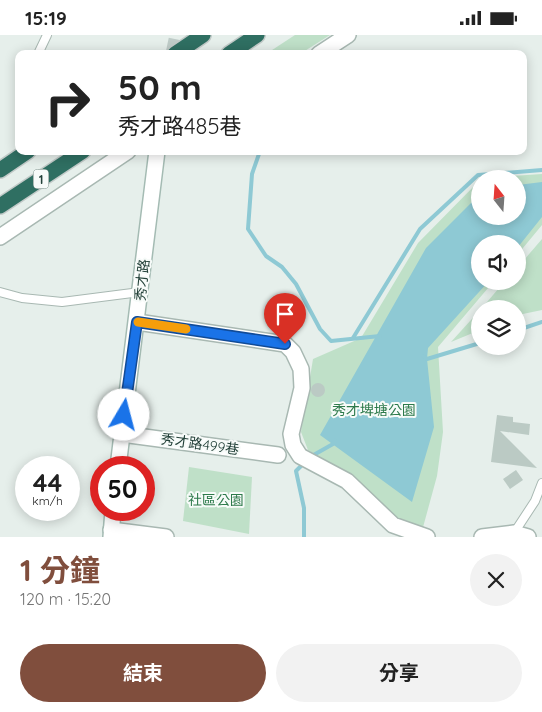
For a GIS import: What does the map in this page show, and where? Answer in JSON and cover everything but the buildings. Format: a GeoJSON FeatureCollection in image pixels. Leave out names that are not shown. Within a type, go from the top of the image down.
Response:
{"type":"FeatureCollection","features":[{"type":"Feature","properties":{"kind":"highway"},"geometry":{"type":"LineString","coordinates":[[181,50],[203,35]]}},
{"type":"Feature","properties":{"kind":"highway"},"geometry":{"type":"LineString","coordinates":[[235,50],[257,35]]}},
{"type":"Feature","properties":{"kind":"highway","name":"1"},"geometry":{"type":"LineString","coordinates":[[0,170],[22,155]]}},
{"type":"Feature","properties":{"kind":"highway","name":"1"},"geometry":{"type":"LineString","coordinates":[[0,207],[77,155]]}},
{"type":"Feature","properties":{"kind":"street"},"geometry":{"type":"LineString","coordinates":[[325,50],[348,35]]}},
{"type":"Feature","properties":{"kind":"street"},"geometry":{"type":"LineString","coordinates":[[0,237],[122,155]]}},
{"type":"Feature","properties":{"kind":"street","name":"秀才路"},"geometry":{"type":"LineString","coordinates":[[119,456],[137,322],[156,155]]}},
{"type":"Feature","properties":{"kind":"street"},"geometry":{"type":"LineString","coordinates":[[137,322],[285,344],[293,352],[301,369],[302,388],[291,434],[293,445],[300,457],[347,481],[394,525],[427,537]]}},
{"type":"Feature","properties":{"kind":"street","name":"秀才路499巷"},"geometry":{"type":"LineString","coordinates":[[122,434],[278,455]]}},
{"type":"Feature","properties":{"kind":"street"},"geometry":{"type":"LineString","coordinates":[[112,521],[111,534],[166,537]]}},
{"type":"Feature","properties":{"kind":"street"},"geometry":{"type":"LineString","coordinates":[[482,537],[521,535]]}},
{"type":"Feature","properties":{"kind":"lane"},"geometry":{"type":"LineString","coordinates":[[40,50],[47,35]]}},
{"type":"Feature","properties":{"kind":"lane"},"geometry":{"type":"LineString","coordinates":[[0,292],[62,302],[140,292]]}},
{"type":"Feature","properties":{"kind":"lane"},"geometry":{"type":"LineString","coordinates":[[521,535],[542,483]]}},
{"type":"Feature","properties":{"kind":"green space"},"geometry":{"type":"Polygon","coordinates":[[[295,35],[330,35],[306,50],[272,50],[295,35]]]}},
{"type":"Feature","properties":{"kind":"green space","name":"秀才埤塘公園"},"geometry":{"type":"Polygon","coordinates":[[[542,174],[542,225],[526,244],[526,235],[471,235],[471,290],[486,290],[478,300],[471,300],[471,308],[438,347],[443,432],[437,476],[422,531],[401,523],[350,476],[308,450],[301,432],[313,359],[361,338],[418,243],[471,189],[471,225],[526,225],[526,175],[542,174]]]}},
{"type":"Feature","properties":{"kind":"green space"},"geometry":{"type":"Polygon","coordinates":[[[542,239],[542,310],[526,313],[526,300],[489,300],[497,290],[526,290],[526,258],[542,239]]]}},
{"type":"Feature","properties":{"kind":"green space"},"geometry":{"type":"Polygon","coordinates":[[[471,320],[471,334],[451,342],[471,320]]]}},
{"type":"Feature","properties":{"kind":"green space","name":"社區公園"},"geometry":{"type":"Polygon","coordinates":[[[189,467],[252,477],[249,534],[183,521],[189,467]]]}},
{"type":"Feature","properties":{"kind":"water","name":"秀才埤塘公園"},"geometry":{"type":"Polygon","coordinates":[[[542,182],[542,217],[526,237],[526,235],[471,235],[471,290],[481,290],[428,348],[427,359],[434,427],[412,502],[320,435],[426,248],[471,203],[471,225],[526,225],[526,184],[542,182]]]}},
{"type":"Feature","properties":{"kind":"waterway"},"geometry":{"type":"LineString","coordinates":[[259,155],[252,174],[248,229],[266,256],[282,267],[296,284],[320,329],[331,341],[380,336]]}},
{"type":"Feature","properties":{"kind":"waterway"},"geometry":{"type":"LineString","coordinates":[[353,338],[420,229],[478,175],[542,170]]}},
{"type":"Feature","properties":{"kind":"waterway"},"geometry":{"type":"LineString","coordinates":[[526,327],[542,322]]}},
{"type":"Feature","properties":{"kind":"waterway"},"geometry":{"type":"LineString","coordinates":[[423,356],[427,359],[471,346]]}},
{"type":"Feature","properties":{"kind":"waterway"},"geometry":{"type":"LineString","coordinates":[[310,457],[333,444],[335,440]]}},
{"type":"Feature","properties":{"kind":"waterway"},"geometry":{"type":"LineString","coordinates":[[304,463],[296,471],[304,508],[304,537]]}},
{"type":"Feature","properties":{"kind":"tunnel"},"geometry":{"type":"LineString","coordinates":[[174,50],[177,35]]}},
{"type":"Feature","properties":{"kind":"slow traffic"},"geometry":{"type":"LineString","coordinates":[[138,322],[186,329]]}},
{"type":"Feature","properties":{"kind":"route"},"geometry":{"type":"LineString","coordinates":[[124,415],[137,322],[285,344]]}}]}
